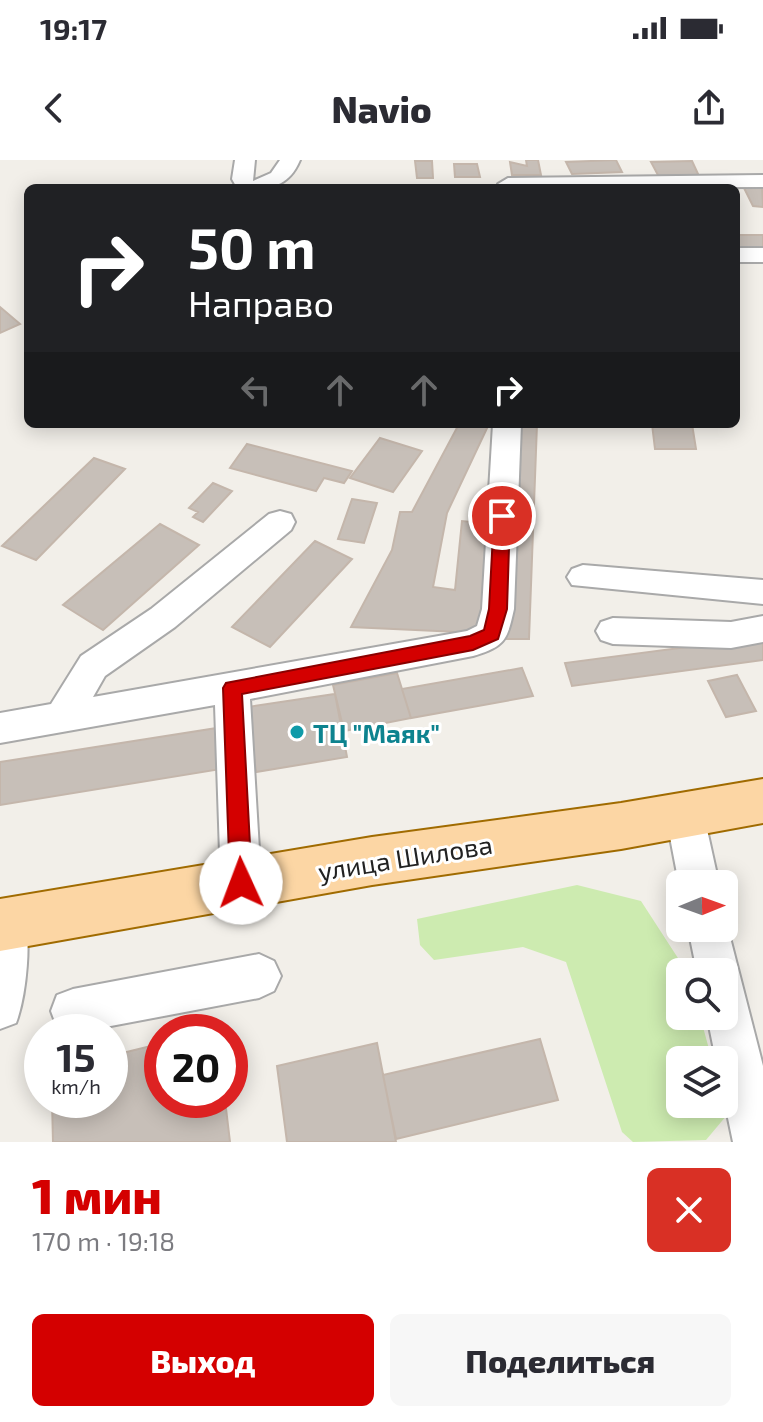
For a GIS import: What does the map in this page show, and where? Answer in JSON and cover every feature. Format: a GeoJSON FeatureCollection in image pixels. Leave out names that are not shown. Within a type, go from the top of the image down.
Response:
{"type":"FeatureCollection","features":[{"type":"Feature","properties":{"kind":"main road","name":"улица Шилова"},"geometry":{"type":"LineString","coordinates":[[4,924],[241,883],[685,816],[763,801]]}},
{"type":"Feature","properties":{"kind":"street"},"geometry":{"type":"LineString","coordinates":[[245,160],[242,179],[245,184]]}},
{"type":"Feature","properties":{"kind":"street"},"geometry":{"type":"LineString","coordinates":[[271,184],[287,170],[290,160]]}},
{"type":"Feature","properties":{"kind":"street"},"geometry":{"type":"LineString","coordinates":[[501,160],[508,184]]}},
{"type":"Feature","properties":{"kind":"street"},"geometry":{"type":"LineString","coordinates":[[611,184],[763,181]]}},
{"type":"Feature","properties":{"kind":"street"},"geometry":{"type":"LineString","coordinates":[[740,255],[763,255]]}},
{"type":"Feature","properties":{"kind":"street"},"geometry":{"type":"LineString","coordinates":[[0,728],[473,643],[492,634],[498,609],[507,428]]}},
{"type":"Feature","properties":{"kind":"street"},"geometry":{"type":"LineString","coordinates":[[62,717],[93,666],[163,618],[280,522]]}},
{"type":"Feature","properties":{"kind":"street"},"geometry":{"type":"LineString","coordinates":[[583,577],[763,592]]}},
{"type":"Feature","properties":{"kind":"street"},"geometry":{"type":"LineString","coordinates":[[613,631],[731,635],[763,629]]}},
{"type":"Feature","properties":{"kind":"street"},"geometry":{"type":"LineString","coordinates":[[232,688],[241,883]]}},
{"type":"Feature","properties":{"kind":"street"},"geometry":{"type":"LineString","coordinates":[[685,816],[696,870]]}},
{"type":"Feature","properties":{"kind":"street"},"geometry":{"type":"LineString","coordinates":[[0,1007],[4,924]]}},
{"type":"Feature","properties":{"kind":"street"},"geometry":{"type":"LineString","coordinates":[[73,1011],[259,976]]}},
{"type":"Feature","properties":{"kind":"street"},"geometry":{"type":"LineString","coordinates":[[732,1030],[757,1142]]}},
{"type":"Feature","properties":{"kind":"green space"},"geometry":{"type":"Polygon","coordinates":[[[577,885],[641,901],[678,958],[666,958],[666,1030],[704,1030],[708,1046],[666,1046],[666,1118],[724,1118],[706,1140],[633,1142],[622,1132],[566,962],[523,947],[434,960],[420,945],[417,919],[577,885]]]}},
{"type":"Feature","properties":{"kind":"building"},"geometry":{"type":"Polygon","coordinates":[[[526,160],[538,160],[541,175],[512,175],[510,162],[527,166],[526,160]]]}},
{"type":"Feature","properties":{"kind":"building"},"geometry":{"type":"Polygon","coordinates":[[[616,160],[622,172],[572,174],[566,162],[616,160]]]}},
{"type":"Feature","properties":{"kind":"building"},"geometry":{"type":"Polygon","coordinates":[[[415,161],[432,161],[433,178],[417,178],[415,161]]]}},
{"type":"Feature","properties":{"kind":"building"},"geometry":{"type":"Polygon","coordinates":[[[692,161],[699,176],[659,177],[651,162],[692,161]]]}},
{"type":"Feature","properties":{"kind":"building"},"geometry":{"type":"Polygon","coordinates":[[[454,164],[477,164],[480,177],[455,177],[454,164]]]}},
{"type":"Feature","properties":{"kind":"building"},"geometry":{"type":"Polygon","coordinates":[[[743,186],[762,186],[763,207],[753,206],[743,186]]]}},
{"type":"Feature","properties":{"kind":"building"},"geometry":{"type":"Polygon","coordinates":[[[740,235],[763,235],[763,247],[740,248],[740,235]]]}},
{"type":"Feature","properties":{"kind":"building"},"geometry":{"type":"Polygon","coordinates":[[[0,307],[20,324],[0,333],[0,307]]]}},
{"type":"Feature","properties":{"kind":"building"},"geometry":{"type":"Polygon","coordinates":[[[457,428],[487,428],[447,513],[433,587],[455,590],[462,521],[471,522],[474,505],[492,509],[480,633],[351,627],[392,550],[400,512],[412,512],[457,428]]]}},
{"type":"Feature","properties":{"kind":"building"},"geometry":{"type":"Polygon","coordinates":[[[513,428],[537,428],[529,639],[502,639],[513,428]]]}},
{"type":"Feature","properties":{"kind":"building"},"geometry":{"type":"Polygon","coordinates":[[[652,428],[693,428],[696,449],[655,449],[652,428]]]}},
{"type":"Feature","properties":{"kind":"building"},"geometry":{"type":"Polygon","coordinates":[[[380,438],[422,451],[393,492],[350,478],[380,438]]]}},
{"type":"Feature","properties":{"kind":"building"},"geometry":{"type":"Polygon","coordinates":[[[247,444],[352,471],[344,483],[324,478],[316,491],[230,468],[247,444]]]}},
{"type":"Feature","properties":{"kind":"building"},"geometry":{"type":"Polygon","coordinates":[[[94,458],[125,469],[36,560],[2,546],[94,458]]]}},
{"type":"Feature","properties":{"kind":"building"},"geometry":{"type":"Polygon","coordinates":[[[213,483],[232,491],[203,522],[193,517],[198,512],[189,508],[213,483]]]}},
{"type":"Feature","properties":{"kind":"building"},"geometry":{"type":"Polygon","coordinates":[[[352,499],[377,503],[364,543],[338,539],[352,499]]]}},
{"type":"Feature","properties":{"kind":"building"},"geometry":{"type":"Polygon","coordinates":[[[160,524],[199,545],[103,630],[63,605],[160,524]]]}},
{"type":"Feature","properties":{"kind":"building"},"geometry":{"type":"Polygon","coordinates":[[[315,541],[352,559],[270,647],[232,627],[315,541]]]}},
{"type":"Feature","properties":{"kind":"building"},"geometry":{"type":"Polygon","coordinates":[[[763,637],[763,660],[572,686],[565,663],[763,637]]]}},
{"type":"Feature","properties":{"kind":"building"},"geometry":{"type":"Polygon","coordinates":[[[522,668],[533,696],[411,718],[402,689],[522,668]]]}},
{"type":"Feature","properties":{"kind":"building"},"geometry":{"type":"Polygon","coordinates":[[[397,673],[411,718],[344,731],[333,685],[397,673]]]}},
{"type":"Feature","properties":{"kind":"building"},"geometry":{"type":"Polygon","coordinates":[[[737,675],[756,711],[726,717],[708,681],[737,675]]]}},
{"type":"Feature","properties":{"kind":"building","name":"ТЦ \"Маяк\""},"geometry":{"type":"Polygon","coordinates":[[[335,694],[347,757],[256,772],[248,707],[335,694]]]}},
{"type":"Feature","properties":{"kind":"building"},"geometry":{"type":"Polygon","coordinates":[[[217,728],[221,769],[0,805],[0,762],[217,728]]]}},
{"type":"Feature","properties":{"kind":"building"},"geometry":{"type":"Polygon","coordinates":[[[540,1039],[558,1100],[396,1139],[383,1075],[540,1039]]]}},
{"type":"Feature","properties":{"kind":"building"},"geometry":{"type":"Polygon","coordinates":[[[377,1043],[396,1142],[287,1142],[277,1066],[377,1043]]]}},
{"type":"Feature","properties":{"kind":"building"},"geometry":{"type":"Polygon","coordinates":[[[144,1048],[144,1118],[227,1118],[230,1142],[53,1142],[52,1118],[128,1118],[128,1052],[144,1048]]]}},
{"type":"Feature","properties":{"kind":"place","name":"ТЦ \"Маяк\""},"geometry":{"type":"Point","coordinates":[297,732]}},
{"type":"Feature","properties":{"kind":"route"},"geometry":{"type":"LineString","coordinates":[[241,883],[232,688],[473,643],[492,634],[498,609],[502,516]]}}]}
